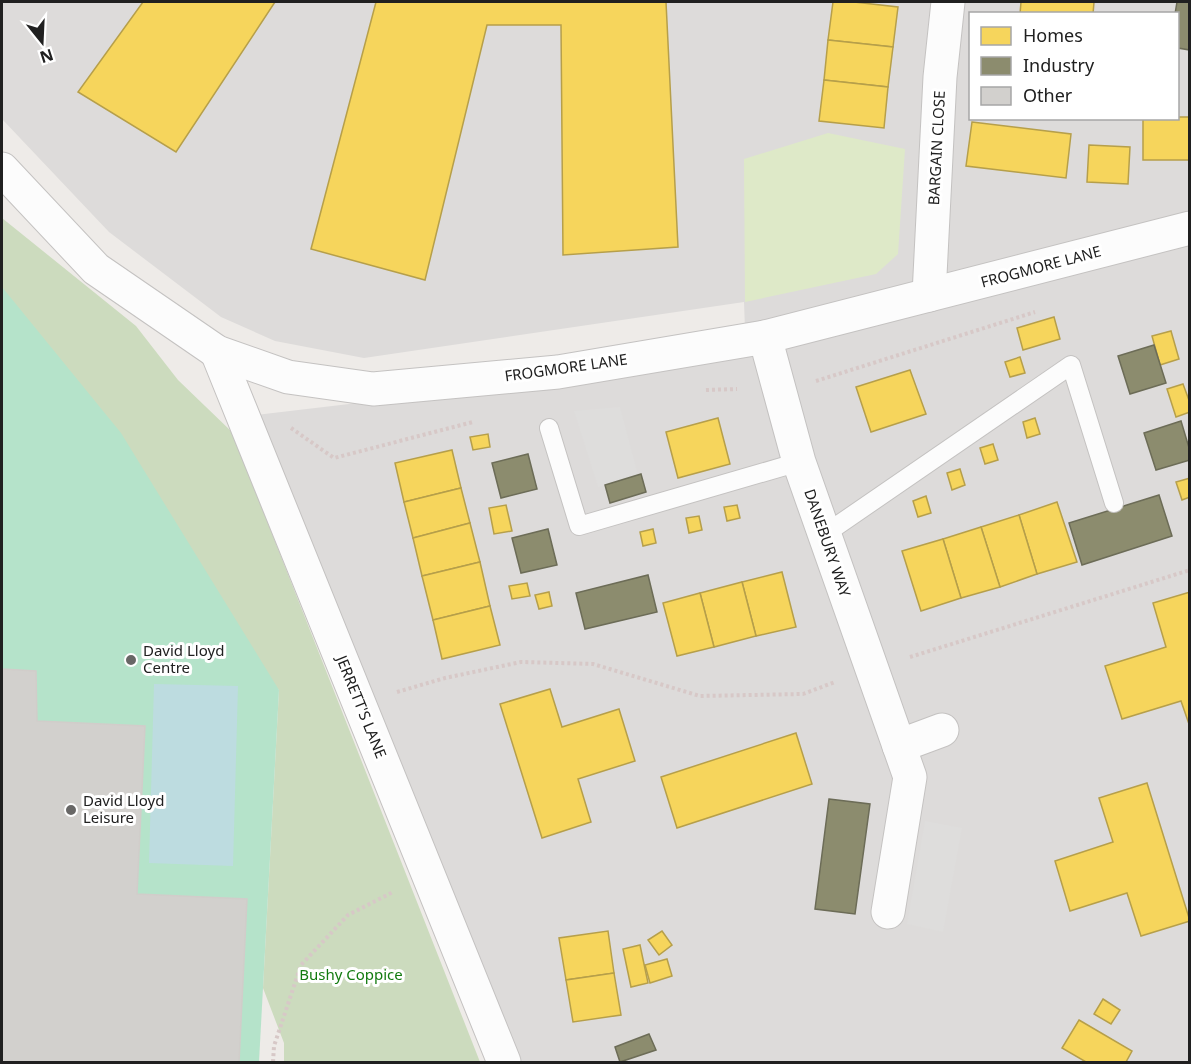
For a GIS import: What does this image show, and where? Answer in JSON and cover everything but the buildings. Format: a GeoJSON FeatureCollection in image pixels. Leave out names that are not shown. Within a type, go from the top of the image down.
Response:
{"type":"FeatureCollection","features":[{"type":"Feature","properties":{"kind":"street","name":"BARGAIN CLOSE"},"geometry":{"type":"LineString","coordinates":[[929,295],[940,77],[948,2]]}},
{"type":"Feature","properties":{"kind":"street","name":"FROGMORE LANE"},"geometry":{"type":"LineString","coordinates":[[2,169],[96,269],[218,352],[288,377],[373,389],[558,372],[765,337],[1190,228]]}},
{"type":"Feature","properties":{"kind":"street","name":"DANEBURY WAY"},"geometry":{"type":"LineString","coordinates":[[765,337],[799,462],[870,669],[910,777],[888,912]]}},
{"type":"Feature","properties":{"kind":"street","name":"JERRETT'S LANE"},"geometry":{"type":"LineString","coordinates":[[218,352],[504,1062]]}},
{"type":"Feature","properties":{"kind":"street"},"geometry":{"type":"LineString","coordinates":[[899,746],[942,730]]}},
{"type":"Feature","properties":{"kind":"lane"},"geometry":{"type":"LineString","coordinates":[[825,534],[1071,365],[1114,503]]}},
{"type":"Feature","properties":{"kind":"lane"},"geometry":{"type":"LineString","coordinates":[[549,428],[579,526],[799,462]]}},
{"type":"Feature","properties":{"kind":"path"},"geometry":{"type":"LineString","coordinates":[[779,388],[819,380],[1040,310]]}},
{"type":"Feature","properties":{"kind":"path"},"geometry":{"type":"LineString","coordinates":[[359,702],[445,678],[521,662],[593,664],[700,696],[803,694],[870,669],[1190,570]]}},
{"type":"Feature","properties":{"kind":"path"},"geometry":{"type":"LineString","coordinates":[[273,1062],[274,1046],[301,965],[348,915],[428,873]]}},
{"type":"Feature","properties":{"kind":"shaded area"},"geometry":{"type":"Polygon","coordinates":[[[2,2],[1189,2],[1189,1062],[518,1062],[256,415],[746,357],[744,302],[364,358],[275,341],[221,317],[109,232],[2,119],[2,2]]]}},
{"type":"Feature","properties":{"kind":"shaded area"},"geometry":{"type":"Polygon","coordinates":[[[620,407],[638,475],[598,487],[574,411],[620,407]]]}},
{"type":"Feature","properties":{"kind":"shaded area"},"geometry":{"type":"Polygon","coordinates":[[[925,821],[962,828],[943,932],[907,924],[925,821]]]}},
{"type":"Feature","properties":{"kind":"green space"},"geometry":{"type":"Polygon","coordinates":[[[828,133],[905,149],[898,254],[876,274],[745,302],[744,159],[828,133]]]}},
{"type":"Feature","properties":{"kind":"green space","name":"Bushy Coppice"},"geometry":{"type":"Polygon","coordinates":[[[2,218],[136,326],[178,380],[232,432],[480,1062],[284,1062],[284,1043],[263,988],[279,690],[2,471],[2,218]]]}},
{"type":"Feature","properties":{"kind":"green space","name":"David Lloyd Centre"},"geometry":{"type":"Polygon","coordinates":[[[2,287],[121,433],[279,690],[259,1062],[2,1062],[2,287]]]}},
{"type":"Feature","properties":{"kind":"water"},"geometry":{"type":"Polygon","coordinates":[[[154,684],[238,686],[233,866],[149,863],[154,684]]]}},
{"type":"Feature","properties":{"kind":"place","name":"David Lloyd Centre"},"geometry":{"type":"Point","coordinates":[131,660]}},
{"type":"Feature","properties":{"kind":"place","name":"David Lloyd Leisure"},"geometry":{"type":"Point","coordinates":[71,810]}}]}
